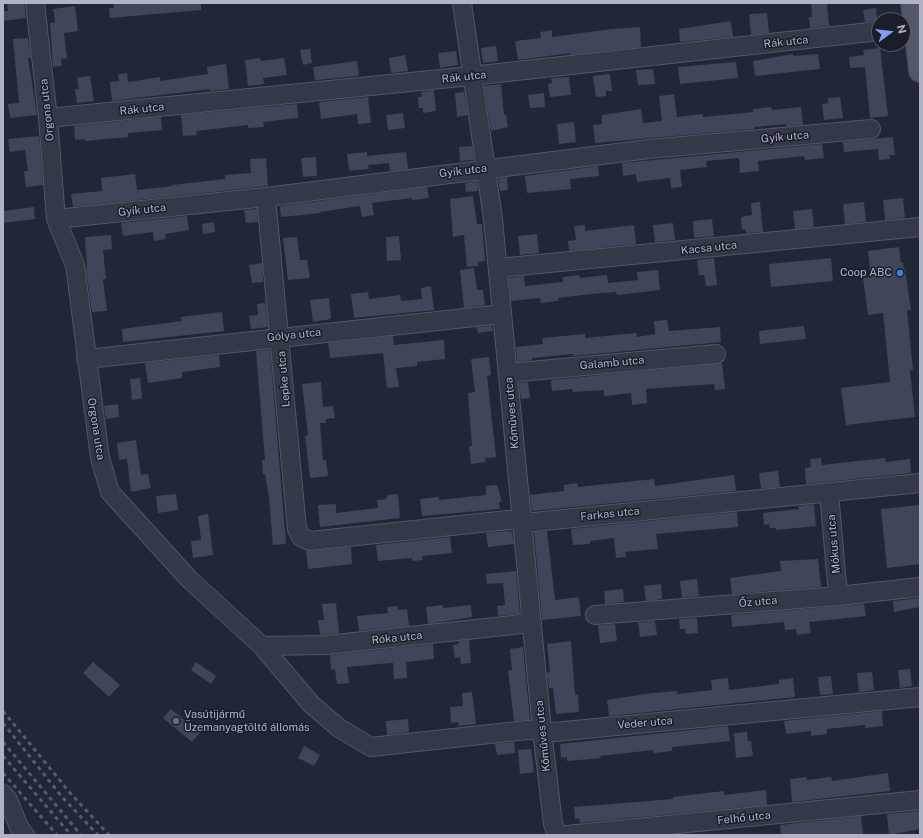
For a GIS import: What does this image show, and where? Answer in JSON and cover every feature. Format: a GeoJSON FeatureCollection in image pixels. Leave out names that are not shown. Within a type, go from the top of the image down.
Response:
{"type":"FeatureCollection","features":[{"type":"Feature","properties":{"kind":"main road"},"geometry":{"type":"LineString","coordinates":[[912,3],[920,71]]}},
{"type":"Feature","properties":{"kind":"street","name":"Orgona utca"},"geometry":{"type":"LineString","coordinates":[[35,3],[48,118],[56,219],[75,265],[100,458],[110,492],[190,580],[262,646],[311,704],[339,728],[371,747]]}},
{"type":"Feature","properties":{"kind":"street","name":"Kőműves utca"},"geometry":{"type":"LineString","coordinates":[[462,3],[471,76],[486,168],[498,268],[542,730],[558,832]]}},
{"type":"Feature","properties":{"kind":"street","name":"Rák utca"},"geometry":{"type":"LineString","coordinates":[[48,118],[471,76],[871,32]]}},
{"type":"Feature","properties":{"kind":"street","name":"Gyík utca"},"geometry":{"type":"LineString","coordinates":[[56,219],[266,197],[486,168],[649,149],[871,129]]}},
{"type":"Feature","properties":{"kind":"street","name":"Lepke utca"},"geometry":{"type":"LineString","coordinates":[[266,197],[297,529],[301,537]]}},
{"type":"Feature","properties":{"kind":"street","name":"Kacsa utca"},"geometry":{"type":"LineString","coordinates":[[498,268],[920,227]]}},
{"type":"Feature","properties":{"kind":"street","name":"Gólya utca"},"geometry":{"type":"LineString","coordinates":[[86,359],[280,336],[502,314]]}},
{"type":"Feature","properties":{"kind":"street","name":"Galamb utca"},"geometry":{"type":"LineString","coordinates":[[508,372],[716,354]]}},
{"type":"Feature","properties":{"kind":"street","name":"Farkas utca"},"geometry":{"type":"LineString","coordinates":[[301,537],[310,541],[508,520],[542,521],[920,483]]}},
{"type":"Feature","properties":{"kind":"street","name":"Mókus utca"},"geometry":{"type":"LineString","coordinates":[[829,493],[838,596]]}},
{"type":"Feature","properties":{"kind":"street","name":"Őz utca"},"geometry":{"type":"LineString","coordinates":[[595,615],[838,596],[920,587]]}},
{"type":"Feature","properties":{"kind":"street","name":"Róka utca"},"geometry":{"type":"LineString","coordinates":[[262,646],[326,646],[532,623]]}},
{"type":"Feature","properties":{"kind":"street","name":"Veder utca"},"geometry":{"type":"LineString","coordinates":[[371,747],[527,730],[554,732],[920,697]]}},
{"type":"Feature","properties":{"kind":"street"},"geometry":{"type":"LineString","coordinates":[[3,794],[8,800],[18,827],[25,835]]}},
{"type":"Feature","properties":{"kind":"street","name":"Felhő utca"},"geometry":{"type":"LineString","coordinates":[[558,832],[703,829],[920,800]]}},
{"type":"Feature","properties":{"kind":"building"},"geometry":{"type":"Polygon","coordinates":[[[7,3],[24,3],[26,18],[3,21],[3,11],[8,11],[7,3]]]}},
{"type":"Feature","properties":{"kind":"building"},"geometry":{"type":"Polygon","coordinates":[[[113,3],[201,3],[201,10],[110,18],[109,8],[114,8],[113,3]]]}},
{"type":"Feature","properties":{"kind":"building"},"geometry":{"type":"Polygon","coordinates":[[[811,3],[827,3],[829,26],[810,28],[809,17],[812,17],[811,3]]]}},
{"type":"Feature","properties":{"kind":"building"},"geometry":{"type":"Polygon","coordinates":[[[75,6],[78,31],[64,33],[67,58],[61,59],[62,66],[53,67],[50,23],[55,22],[53,9],[75,6]]]}},
{"type":"Feature","properties":{"kind":"building"},"geometry":{"type":"Polygon","coordinates":[[[876,8],[876,12],[871,12],[871,22],[865,22],[863,10],[876,8]]]}},
{"type":"Feature","properties":{"kind":"building"},"geometry":{"type":"Polygon","coordinates":[[[767,13],[769,33],[751,35],[749,14],[767,13]]]}},
{"type":"Feature","properties":{"kind":"building"},"geometry":{"type":"Polygon","coordinates":[[[731,21],[733,37],[680,42],[679,29],[731,21]]]}},
{"type":"Feature","properties":{"kind":"building"},"geometry":{"type":"Polygon","coordinates":[[[640,27],[641,47],[570,55],[570,53],[518,60],[515,41],[541,38],[540,32],[552,30],[552,37],[640,27]]]}},
{"type":"Feature","properties":{"kind":"building"},"geometry":{"type":"Polygon","coordinates":[[[28,38],[31,58],[28,58],[37,115],[10,118],[8,104],[19,103],[13,39],[28,38]]]}},
{"type":"Feature","properties":{"kind":"building"},"geometry":{"type":"Polygon","coordinates":[[[496,46],[498,61],[483,63],[481,48],[496,46]]]}},
{"type":"Feature","properties":{"kind":"building"},"geometry":{"type":"Polygon","coordinates":[[[310,49],[312,63],[303,65],[300,50],[310,49]]]}},
{"type":"Feature","properties":{"kind":"building"},"geometry":{"type":"Polygon","coordinates":[[[871,49],[871,52],[880,52],[888,116],[870,118],[865,67],[850,68],[849,57],[864,55],[863,50],[871,49]]]}},
{"type":"Feature","properties":{"kind":"building"},"geometry":{"type":"Polygon","coordinates":[[[456,51],[458,65],[440,68],[438,53],[456,51]]]}},
{"type":"Feature","properties":{"kind":"building"},"geometry":{"type":"Polygon","coordinates":[[[793,54],[793,56],[818,54],[820,69],[755,76],[753,61],[793,54]]]}},
{"type":"Feature","properties":{"kind":"building"},"geometry":{"type":"Polygon","coordinates":[[[405,55],[408,71],[391,73],[389,58],[405,55]]]}},
{"type":"Feature","properties":{"kind":"building"},"geometry":{"type":"Polygon","coordinates":[[[260,58],[261,61],[284,58],[287,75],[263,78],[264,84],[248,86],[245,60],[260,58]]]}},
{"type":"Feature","properties":{"kind":"building"},"geometry":{"type":"Polygon","coordinates":[[[357,61],[359,76],[315,80],[313,67],[357,61]]]}},
{"type":"Feature","properties":{"kind":"building"},"geometry":{"type":"Polygon","coordinates":[[[736,62],[738,78],[680,84],[678,67],[736,62]]]}},
{"type":"Feature","properties":{"kind":"building"},"geometry":{"type":"Polygon","coordinates":[[[226,64],[229,89],[210,91],[210,89],[112,101],[110,82],[119,81],[118,74],[127,73],[128,82],[160,77],[160,81],[208,74],[207,67],[226,64]]]}},
{"type":"Feature","properties":{"kind":"building"},"geometry":{"type":"Polygon","coordinates":[[[653,69],[655,84],[638,85],[636,70],[653,69]]]}},
{"type":"Feature","properties":{"kind":"building"},"geometry":{"type":"Polygon","coordinates":[[[610,74],[612,91],[606,91],[606,96],[596,97],[593,76],[610,74]]]}},
{"type":"Feature","properties":{"kind":"building"},"geometry":{"type":"Polygon","coordinates":[[[90,76],[94,101],[77,103],[75,89],[79,89],[77,78],[90,76]]]}},
{"type":"Feature","properties":{"kind":"building"},"geometry":{"type":"Polygon","coordinates":[[[569,77],[571,95],[550,97],[548,84],[552,83],[551,78],[569,77]]]}},
{"type":"Feature","properties":{"kind":"building"},"geometry":{"type":"Polygon","coordinates":[[[501,84],[504,115],[506,115],[508,127],[491,131],[484,86],[501,84]]]}},
{"type":"Feature","properties":{"kind":"building"},"geometry":{"type":"Polygon","coordinates":[[[434,90],[436,111],[423,113],[423,108],[419,108],[418,97],[422,97],[421,92],[434,90]]]}},
{"type":"Feature","properties":{"kind":"building"},"geometry":{"type":"Polygon","coordinates":[[[464,92],[468,115],[457,117],[455,93],[464,92]]]}},
{"type":"Feature","properties":{"kind":"building"},"geometry":{"type":"Polygon","coordinates":[[[544,93],[545,107],[530,108],[528,95],[544,93]]]}},
{"type":"Feature","properties":{"kind":"building"},"geometry":{"type":"Polygon","coordinates":[[[674,94],[677,117],[703,114],[703,117],[753,112],[753,109],[771,107],[772,110],[801,107],[803,125],[786,126],[786,124],[754,127],[754,129],[595,143],[593,125],[602,124],[602,115],[641,109],[643,123],[662,121],[659,96],[674,94]]]}},
{"type":"Feature","properties":{"kind":"building"},"geometry":{"type":"Polygon","coordinates":[[[368,97],[371,123],[358,124],[357,114],[321,119],[319,102],[368,97]]]}},
{"type":"Feature","properties":{"kind":"building"},"geometry":{"type":"Polygon","coordinates":[[[840,97],[843,118],[824,120],[822,104],[828,103],[828,98],[840,97]]]}},
{"type":"Feature","properties":{"kind":"building"},"geometry":{"type":"Polygon","coordinates":[[[297,104],[298,118],[263,122],[264,127],[248,128],[248,125],[196,131],[197,135],[183,136],[181,115],[297,104]]]}},
{"type":"Feature","properties":{"kind":"building"},"geometry":{"type":"Polygon","coordinates":[[[403,113],[405,128],[388,130],[386,115],[403,113]]]}},
{"type":"Feature","properties":{"kind":"building"},"geometry":{"type":"Polygon","coordinates":[[[161,117],[162,130],[128,133],[128,137],[85,141],[85,139],[75,140],[74,126],[161,117]]]}},
{"type":"Feature","properties":{"kind":"building"},"geometry":{"type":"Polygon","coordinates":[[[574,122],[576,142],[559,144],[557,124],[574,122]]]}},
{"type":"Feature","properties":{"kind":"building"},"geometry":{"type":"Polygon","coordinates":[[[39,136],[43,185],[26,187],[24,171],[28,171],[25,150],[10,152],[8,139],[39,136]]]}},
{"type":"Feature","properties":{"kind":"building"},"geometry":{"type":"Polygon","coordinates":[[[893,137],[895,155],[889,155],[890,159],[879,160],[878,149],[844,152],[843,142],[893,137]]]}},
{"type":"Feature","properties":{"kind":"building"},"geometry":{"type":"Polygon","coordinates":[[[822,144],[824,158],[805,160],[804,156],[758,161],[759,171],[740,173],[739,158],[706,161],[707,167],[680,170],[682,187],[671,188],[670,178],[637,182],[636,174],[623,176],[622,163],[822,144]]]}},
{"type":"Feature","properties":{"kind":"building"},"geometry":{"type":"Polygon","coordinates":[[[472,146],[474,160],[460,161],[459,147],[472,146]]]}},
{"type":"Feature","properties":{"kind":"building"},"geometry":{"type":"Polygon","coordinates":[[[367,152],[367,156],[406,152],[408,169],[390,171],[389,163],[368,165],[369,169],[349,171],[347,154],[367,152]]]}},
{"type":"Feature","properties":{"kind":"building"},"geometry":{"type":"Polygon","coordinates":[[[316,157],[317,176],[303,177],[301,158],[316,157]]]}},
{"type":"Feature","properties":{"kind":"building"},"geometry":{"type":"Polygon","coordinates":[[[266,158],[268,186],[73,207],[71,194],[102,191],[101,178],[135,174],[137,190],[173,186],[172,185],[225,179],[225,175],[251,173],[250,159],[266,158]]]}},
{"type":"Feature","properties":{"kind":"building"},"geometry":{"type":"Polygon","coordinates":[[[598,166],[599,176],[570,179],[571,189],[527,193],[525,176],[598,166]]]}},
{"type":"Feature","properties":{"kind":"building"},"geometry":{"type":"Polygon","coordinates":[[[507,177],[508,190],[500,191],[498,179],[507,177]]]}},
{"type":"Feature","properties":{"kind":"building"},"geometry":{"type":"Polygon","coordinates":[[[477,181],[478,191],[466,192],[465,183],[477,181]]]}},
{"type":"Feature","properties":{"kind":"building"},"geometry":{"type":"Polygon","coordinates":[[[427,187],[429,198],[412,200],[412,198],[372,203],[374,215],[362,217],[360,206],[320,212],[321,213],[281,217],[280,206],[427,187]]]}},
{"type":"Feature","properties":{"kind":"building"},"geometry":{"type":"Polygon","coordinates":[[[473,196],[477,224],[482,224],[485,261],[478,262],[478,266],[467,267],[464,235],[453,237],[450,199],[473,196]]]}},
{"type":"Feature","properties":{"kind":"building"},"geometry":{"type":"Polygon","coordinates":[[[903,198],[905,218],[885,220],[883,200],[903,198]]]}},
{"type":"Feature","properties":{"kind":"building"},"geometry":{"type":"Polygon","coordinates":[[[760,202],[763,232],[746,233],[745,229],[742,229],[741,217],[752,215],[751,203],[760,202]]]}},
{"type":"Feature","properties":{"kind":"building"},"geometry":{"type":"Polygon","coordinates":[[[864,202],[866,222],[845,224],[843,204],[864,202]]]}},
{"type":"Feature","properties":{"kind":"building"},"geometry":{"type":"Polygon","coordinates":[[[34,207],[35,219],[3,223],[3,211],[34,207]]]}},
{"type":"Feature","properties":{"kind":"building"},"geometry":{"type":"Polygon","coordinates":[[[257,209],[258,222],[246,223],[244,210],[257,209]]]}},
{"type":"Feature","properties":{"kind":"building"},"geometry":{"type":"Polygon","coordinates":[[[812,209],[814,227],[795,229],[793,211],[812,209]]]}},
{"type":"Feature","properties":{"kind":"building"},"geometry":{"type":"Polygon","coordinates":[[[187,216],[189,230],[165,234],[166,239],[154,241],[153,232],[123,236],[121,223],[187,216]]]}},
{"type":"Feature","properties":{"kind":"building"},"geometry":{"type":"Polygon","coordinates":[[[712,219],[714,236],[694,238],[693,221],[712,219]]]}},
{"type":"Feature","properties":{"kind":"building"},"geometry":{"type":"Polygon","coordinates":[[[214,222],[215,232],[203,234],[202,224],[214,222]]]}},
{"type":"Feature","properties":{"kind":"building"},"geometry":{"type":"Polygon","coordinates":[[[673,223],[675,240],[655,242],[653,225],[673,223]]]}},
{"type":"Feature","properties":{"kind":"building"},"geometry":{"type":"Polygon","coordinates":[[[585,225],[585,231],[634,225],[636,244],[569,251],[568,241],[576,240],[574,226],[585,225]]]}},
{"type":"Feature","properties":{"kind":"building"},"geometry":{"type":"Polygon","coordinates":[[[537,234],[539,253],[520,255],[518,236],[537,234]]]}},
{"type":"Feature","properties":{"kind":"building"},"geometry":{"type":"Polygon","coordinates":[[[111,235],[112,249],[103,250],[106,279],[103,279],[107,311],[92,312],[86,269],[85,237],[111,235]]]}},
{"type":"Feature","properties":{"kind":"building"},"geometry":{"type":"Polygon","coordinates":[[[399,236],[401,260],[387,261],[386,237],[399,236]]]}},
{"type":"Feature","properties":{"kind":"building"},"geometry":{"type":"Polygon","coordinates":[[[297,237],[300,260],[307,260],[310,278],[288,280],[283,238],[297,237]]]}},
{"type":"Feature","properties":{"kind":"building"},"geometry":{"type":"Polygon","coordinates":[[[899,247],[901,263],[903,262],[904,270],[905,269],[911,310],[907,310],[913,370],[910,370],[915,417],[846,425],[841,388],[890,382],[883,313],[868,315],[863,278],[871,277],[868,251],[899,247]]]}},
{"type":"Feature","properties":{"kind":"building"},"geometry":{"type":"Polygon","coordinates":[[[714,258],[717,285],[706,286],[704,275],[699,275],[697,260],[714,258]]]}},
{"type":"Feature","properties":{"kind":"building"},"geometry":{"type":"Polygon","coordinates":[[[831,258],[833,281],[771,287],[769,264],[831,258]]]}},
{"type":"Feature","properties":{"kind":"building"},"geometry":{"type":"Polygon","coordinates":[[[262,263],[263,282],[252,283],[249,265],[262,263]]]}},
{"type":"Feature","properties":{"kind":"building"},"geometry":{"type":"Polygon","coordinates":[[[474,268],[477,290],[483,290],[485,305],[464,308],[460,270],[474,268]]]}},
{"type":"Feature","properties":{"kind":"building"},"geometry":{"type":"Polygon","coordinates":[[[658,270],[660,290],[617,295],[616,292],[591,294],[558,298],[558,301],[541,303],[540,298],[511,301],[509,278],[524,276],[525,286],[563,282],[563,277],[579,275],[580,278],[607,275],[608,283],[638,280],[637,272],[658,270]]]}},
{"type":"Feature","properties":{"kind":"building"},"geometry":{"type":"Polygon","coordinates":[[[431,286],[434,310],[354,318],[351,294],[368,292],[369,299],[400,295],[401,301],[422,299],[421,288],[431,286]]]}},
{"type":"Feature","properties":{"kind":"building"},"geometry":{"type":"Polygon","coordinates":[[[329,298],[331,319],[313,322],[310,300],[329,298]]]}},
{"type":"Feature","properties":{"kind":"building"},"geometry":{"type":"Polygon","coordinates":[[[265,303],[268,327],[251,329],[249,316],[258,315],[257,304],[265,303]]]}},
{"type":"Feature","properties":{"kind":"building"},"geometry":{"type":"Polygon","coordinates":[[[222,312],[224,331],[123,342],[122,329],[182,321],[181,317],[222,312]]]}},
{"type":"Feature","properties":{"kind":"building"},"geometry":{"type":"Polygon","coordinates":[[[667,320],[669,331],[720,327],[721,342],[573,356],[573,354],[532,358],[532,360],[517,362],[516,347],[543,344],[542,338],[585,334],[585,338],[636,333],[637,337],[655,334],[654,321],[667,320]]]}},
{"type":"Feature","properties":{"kind":"building"},"geometry":{"type":"Polygon","coordinates":[[[492,326],[493,331],[478,333],[477,327],[492,326]]]}},
{"type":"Feature","properties":{"kind":"building"},"geometry":{"type":"Polygon","coordinates":[[[804,326],[806,339],[760,344],[759,331],[804,326]]]}},
{"type":"Feature","properties":{"kind":"building"},"geometry":{"type":"Polygon","coordinates":[[[393,336],[394,345],[444,340],[445,359],[417,362],[417,366],[396,368],[399,387],[387,388],[383,353],[330,358],[328,343],[393,336]]]}},
{"type":"Feature","properties":{"kind":"building"},"geometry":{"type":"Polygon","coordinates":[[[270,350],[286,544],[273,545],[269,498],[265,474],[263,474],[262,460],[265,460],[256,351],[270,350]]]}},
{"type":"Feature","properties":{"kind":"building"},"geometry":{"type":"Polygon","coordinates":[[[219,355],[220,367],[182,372],[182,378],[148,383],[145,363],[219,355]]]}},
{"type":"Feature","properties":{"kind":"building"},"geometry":{"type":"Polygon","coordinates":[[[489,357],[491,375],[487,376],[496,457],[485,458],[486,462],[471,464],[469,446],[472,446],[468,393],[475,392],[471,359],[489,357]]]}},
{"type":"Feature","properties":{"kind":"building"},"geometry":{"type":"Polygon","coordinates":[[[722,363],[725,389],[715,390],[714,384],[646,389],[647,403],[632,405],[631,393],[604,396],[604,390],[573,392],[572,389],[552,391],[551,380],[722,363]]]}},
{"type":"Feature","properties":{"kind":"building"},"geometry":{"type":"Polygon","coordinates":[[[140,378],[142,398],[132,400],[130,379],[140,378]]]}},
{"type":"Feature","properties":{"kind":"building"},"geometry":{"type":"Polygon","coordinates":[[[321,382],[323,407],[333,406],[335,418],[326,419],[326,423],[320,423],[323,460],[326,460],[328,476],[310,478],[305,436],[308,435],[302,384],[321,382]]]}},
{"type":"Feature","properties":{"kind":"building"},"geometry":{"type":"Polygon","coordinates":[[[528,382],[530,398],[521,399],[519,383],[528,382]]]}},
{"type":"Feature","properties":{"kind":"building"},"geometry":{"type":"Polygon","coordinates":[[[118,404],[119,417],[106,419],[104,406],[118,404]]]}},
{"type":"Feature","properties":{"kind":"building"},"geometry":{"type":"Polygon","coordinates":[[[136,440],[141,475],[148,474],[151,488],[131,492],[127,459],[119,460],[117,443],[136,440]]]}},
{"type":"Feature","properties":{"kind":"building"},"geometry":{"type":"Polygon","coordinates":[[[821,458],[822,465],[885,458],[886,462],[910,459],[911,473],[806,484],[805,468],[811,467],[810,459],[821,458]]]}},
{"type":"Feature","properties":{"kind":"building"},"geometry":{"type":"Polygon","coordinates":[[[778,471],[780,487],[761,489],[759,473],[778,471]]]}},
{"type":"Feature","properties":{"kind":"building"},"geometry":{"type":"Polygon","coordinates":[[[734,475],[736,491],[532,511],[530,495],[564,491],[564,485],[577,483],[578,487],[654,479],[655,486],[734,475]]]}},
{"type":"Feature","properties":{"kind":"building"},"geometry":{"type":"Polygon","coordinates":[[[497,485],[502,502],[499,502],[500,509],[422,516],[420,499],[439,497],[439,500],[486,495],[486,486],[497,485]]]}},
{"type":"Feature","properties":{"kind":"building"},"geometry":{"type":"Polygon","coordinates":[[[176,494],[178,510],[158,513],[156,496],[176,494]]]}},
{"type":"Feature","properties":{"kind":"building"},"geometry":{"type":"Polygon","coordinates":[[[398,494],[400,518],[320,527],[318,505],[336,504],[336,513],[378,508],[377,500],[387,499],[387,495],[398,494]]]}},
{"type":"Feature","properties":{"kind":"building"},"geometry":{"type":"Polygon","coordinates":[[[814,504],[816,526],[776,530],[776,528],[770,528],[769,524],[764,525],[763,513],[799,509],[798,506],[814,504]]]}},
{"type":"Feature","properties":{"kind":"building"},"geometry":{"type":"Polygon","coordinates":[[[920,505],[920,564],[887,568],[881,509],[920,505]]]}},
{"type":"Feature","properties":{"kind":"building"},"geometry":{"type":"Polygon","coordinates":[[[737,512],[738,527],[656,534],[658,549],[625,552],[626,557],[616,558],[614,538],[590,541],[590,544],[573,545],[571,529],[737,512]]]}},
{"type":"Feature","properties":{"kind":"building"},"geometry":{"type":"Polygon","coordinates":[[[208,514],[213,555],[193,558],[191,541],[201,540],[198,516],[208,514]]]}},
{"type":"Feature","properties":{"kind":"building"},"geometry":{"type":"Polygon","coordinates":[[[547,531],[555,600],[579,597],[581,616],[542,620],[534,532],[547,531]]]}},
{"type":"Feature","properties":{"kind":"building"},"geometry":{"type":"Polygon","coordinates":[[[512,532],[514,544],[488,547],[486,533],[512,532]]]}},
{"type":"Feature","properties":{"kind":"building"},"geometry":{"type":"Polygon","coordinates":[[[450,537],[452,553],[422,556],[423,560],[413,561],[412,558],[378,561],[376,545],[450,537]]]}},
{"type":"Feature","properties":{"kind":"building"},"geometry":{"type":"Polygon","coordinates":[[[351,547],[352,564],[308,569],[306,551],[351,547]]]}},
{"type":"Feature","properties":{"kind":"building"},"geometry":{"type":"Polygon","coordinates":[[[818,559],[821,587],[732,594],[730,578],[781,571],[780,561],[818,559]]]}},
{"type":"Feature","properties":{"kind":"building"},"geometry":{"type":"Polygon","coordinates":[[[516,571],[520,614],[498,616],[497,606],[505,605],[503,583],[487,584],[486,574],[516,571]]]}},
{"type":"Feature","properties":{"kind":"building"},"geometry":{"type":"Polygon","coordinates":[[[697,579],[699,596],[682,598],[680,581],[697,579]]]}},
{"type":"Feature","properties":{"kind":"building"},"geometry":{"type":"Polygon","coordinates":[[[661,584],[662,599],[646,601],[644,586],[661,584]]]}},
{"type":"Feature","properties":{"kind":"building"},"geometry":{"type":"Polygon","coordinates":[[[623,589],[624,602],[605,604],[604,591],[623,589]]]}},
{"type":"Feature","properties":{"kind":"building"},"geometry":{"type":"Polygon","coordinates":[[[920,598],[920,607],[894,612],[893,601],[920,598]]]}},
{"type":"Feature","properties":{"kind":"building"},"geometry":{"type":"Polygon","coordinates":[[[336,603],[339,633],[320,635],[318,620],[324,620],[322,604],[336,603]]]}},
{"type":"Feature","properties":{"kind":"building"},"geometry":{"type":"Polygon","coordinates":[[[864,604],[866,616],[809,622],[811,633],[797,635],[796,629],[785,630],[784,622],[732,627],[731,615],[864,604]]]}},
{"type":"Feature","properties":{"kind":"building"},"geometry":{"type":"Polygon","coordinates":[[[443,605],[443,608],[471,605],[472,617],[428,624],[426,607],[443,605]]]}},
{"type":"Feature","properties":{"kind":"building"},"geometry":{"type":"Polygon","coordinates":[[[398,606],[398,610],[407,609],[409,626],[359,631],[357,616],[388,613],[387,607],[398,606]]]}},
{"type":"Feature","properties":{"kind":"building"},"geometry":{"type":"Polygon","coordinates":[[[697,618],[698,633],[686,634],[685,629],[680,629],[679,619],[697,618]]]}},
{"type":"Feature","properties":{"kind":"building"},"geometry":{"type":"Polygon","coordinates":[[[655,621],[657,635],[640,637],[638,622],[655,621]]]}},
{"type":"Feature","properties":{"kind":"building"},"geometry":{"type":"Polygon","coordinates":[[[615,624],[617,641],[600,643],[598,625],[615,624]]]}},
{"type":"Feature","properties":{"kind":"building"},"geometry":{"type":"Polygon","coordinates":[[[469,640],[471,663],[461,664],[460,657],[455,658],[453,645],[459,644],[459,641],[469,640]]]}},
{"type":"Feature","properties":{"kind":"building"},"geometry":{"type":"Polygon","coordinates":[[[571,641],[575,695],[578,695],[579,712],[556,714],[553,688],[549,688],[547,673],[550,672],[547,644],[571,641]]]}},
{"type":"Feature","properties":{"kind":"building"},"geometry":{"type":"Polygon","coordinates":[[[433,644],[434,659],[406,662],[407,678],[394,679],[393,663],[347,667],[349,683],[337,684],[335,669],[331,670],[330,655],[433,644]]]}},
{"type":"Feature","properties":{"kind":"building"},"geometry":{"type":"Polygon","coordinates":[[[523,647],[530,720],[514,721],[508,671],[512,670],[510,649],[523,647]]]}},
{"type":"Feature","properties":{"kind":"building"},"geometry":{"type":"Polygon","coordinates":[[[93,662],[120,685],[109,697],[83,673],[93,662]]]}},
{"type":"Feature","properties":{"kind":"building"},"geometry":{"type":"Polygon","coordinates":[[[196,662],[216,676],[211,684],[191,670],[196,662]]]}},
{"type":"Feature","properties":{"kind":"building"},"geometry":{"type":"Polygon","coordinates":[[[910,669],[912,686],[900,688],[898,670],[910,669]]]}},
{"type":"Feature","properties":{"kind":"building"},"geometry":{"type":"Polygon","coordinates":[[[872,672],[874,690],[859,692],[857,673],[872,672]]]}},
{"type":"Feature","properties":{"kind":"building"},"geometry":{"type":"Polygon","coordinates":[[[831,676],[833,694],[820,695],[818,677],[831,676]]]}},
{"type":"Feature","properties":{"kind":"building"},"geometry":{"type":"Polygon","coordinates":[[[728,678],[729,690],[779,684],[779,680],[793,678],[795,697],[609,716],[607,700],[652,693],[677,691],[677,694],[712,690],[711,680],[728,678]]]}},
{"type":"Feature","properties":{"kind":"building"},"geometry":{"type":"Polygon","coordinates":[[[472,692],[476,724],[459,726],[458,722],[451,723],[450,707],[463,706],[462,693],[472,692]]]}},
{"type":"Feature","properties":{"kind":"building"},"geometry":{"type":"Polygon","coordinates":[[[171,709],[200,733],[192,742],[163,718],[171,709]]]}},
{"type":"Feature","properties":{"kind":"building"},"geometry":{"type":"Polygon","coordinates":[[[882,711],[883,726],[865,728],[865,725],[827,729],[827,734],[811,736],[811,731],[786,734],[784,721],[882,711]]]}},
{"type":"Feature","properties":{"kind":"building"},"geometry":{"type":"Polygon","coordinates":[[[408,719],[409,732],[387,735],[386,721],[408,719]]]}},
{"type":"Feature","properties":{"kind":"building"},"geometry":{"type":"Polygon","coordinates":[[[728,726],[730,741],[672,747],[672,751],[654,753],[653,750],[600,756],[601,758],[567,761],[567,757],[561,758],[560,744],[728,726]]]}},
{"type":"Feature","properties":{"kind":"building"},"geometry":{"type":"Polygon","coordinates":[[[747,732],[748,741],[751,741],[753,756],[736,758],[734,733],[747,732]]]}},
{"type":"Feature","properties":{"kind":"building"},"geometry":{"type":"Polygon","coordinates":[[[514,742],[515,753],[497,755],[495,744],[514,742]]]}},
{"type":"Feature","properties":{"kind":"building"},"geometry":{"type":"Polygon","coordinates":[[[304,746],[320,755],[314,766],[298,758],[304,746]]]}},
{"type":"Feature","properties":{"kind":"building"},"geometry":{"type":"Polygon","coordinates":[[[531,749],[534,772],[520,774],[518,750],[531,749]]]}},
{"type":"Feature","properties":{"kind":"building"},"geometry":{"type":"Polygon","coordinates":[[[888,773],[890,791],[792,802],[790,779],[807,777],[807,780],[831,777],[832,781],[888,773]]]}},
{"type":"Feature","properties":{"kind":"building"},"geometry":{"type":"Polygon","coordinates":[[[766,790],[767,805],[580,823],[579,818],[575,819],[574,807],[673,799],[673,797],[724,791],[724,795],[766,790]]]}},
{"type":"Feature","properties":{"kind":"building"},"geometry":{"type":"Polygon","coordinates":[[[920,811],[920,829],[889,835],[887,814],[920,811]]]}},
{"type":"Feature","properties":{"kind":"building"},"geometry":{"type":"Polygon","coordinates":[[[861,816],[863,834],[781,835],[780,825],[861,816]]]}},
{"type":"Feature","properties":{"kind":"railway"},"geometry":{"type":"LineString","coordinates":[[3,711],[71,794],[109,835]]}},
{"type":"Feature","properties":{"kind":"railway"},"geometry":{"type":"LineString","coordinates":[[3,723],[62,797],[98,835]]}},
{"type":"Feature","properties":{"kind":"railway"},"geometry":{"type":"LineString","coordinates":[[3,742],[81,835]]}},
{"type":"Feature","properties":{"kind":"railway"},"geometry":{"type":"LineString","coordinates":[[3,756],[71,835]]}},
{"type":"Feature","properties":{"kind":"railway"},"geometry":{"type":"LineString","coordinates":[[3,773],[57,835]]}},
{"type":"Feature","properties":{"kind":"place","name":"Coop ABC"},"geometry":{"type":"Point","coordinates":[900,273]}},
{"type":"Feature","properties":{"kind":"place","name":"Vasútijármű Üzemanyagtöltő állomás"},"geometry":{"type":"Point","coordinates":[176,721]}}]}
